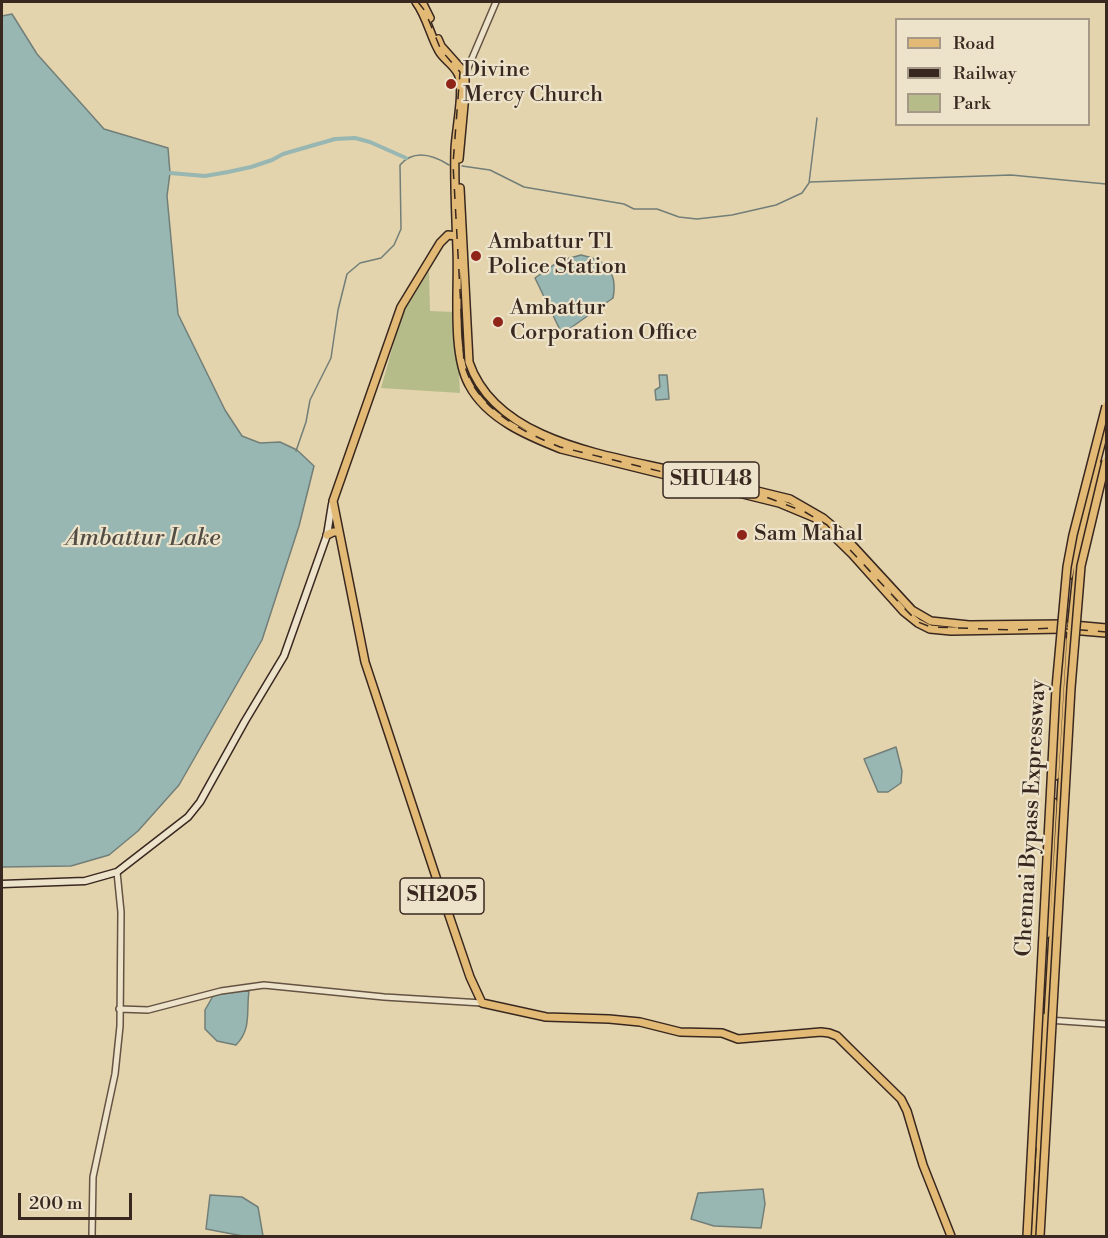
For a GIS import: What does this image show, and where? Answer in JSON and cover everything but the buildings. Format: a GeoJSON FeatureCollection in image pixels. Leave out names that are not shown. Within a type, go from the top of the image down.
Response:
{"type":"FeatureCollection","features":[{"type":"Feature","properties":{"kind":"main road"},"geometry":{"type":"LineString","coordinates":[[416,2],[424,14],[440,53],[462,74]]}},
{"type":"Feature","properties":{"kind":"main road"},"geometry":{"type":"LineString","coordinates":[[422,2],[429,12],[441,46],[462,74]]}},
{"type":"Feature","properties":{"kind":"main road","name":"SHU148"},"geometry":{"type":"LineString","coordinates":[[462,74],[465,94],[457,160],[458,318],[461,359],[464,373],[476,395],[507,423],[536,439],[561,449],[779,503],[815,518],[846,547],[903,610],[918,623],[930,629],[951,631],[1107,628]]}},
{"type":"Feature","properties":{"kind":"main road"},"geometry":{"type":"LineString","coordinates":[[2,884],[85,881],[117,872],[176,828],[201,802],[284,656],[327,535],[333,501],[401,307],[440,243],[448,235],[459,239]]}},
{"type":"Feature","properties":{"kind":"main road","name":"Chennai Bypass Expressway"},"geometry":{"type":"LineString","coordinates":[[1028,1236],[1056,688],[1067,567],[1073,535],[1107,406]]}},
{"type":"Feature","properties":{"kind":"main road"},"geometry":{"type":"LineString","coordinates":[[1035,1236],[1053,801],[1068,627],[1070,570],[1075,543],[1107,425]]}},
{"type":"Feature","properties":{"kind":"main road"},"geometry":{"type":"LineString","coordinates":[[1068,627],[1079,551],[1107,443]]}},
{"type":"Feature","properties":{"kind":"main road","name":"Chennai Bypass Expressway"},"geometry":{"type":"LineString","coordinates":[[1040,1236],[1071,688],[1081,566],[1107,461]]}},
{"type":"Feature","properties":{"kind":"main road","name":"SH205"},"geometry":{"type":"LineString","coordinates":[[333,501],[365,662],[470,977],[482,1003]]}},
{"type":"Feature","properties":{"kind":"main road"},"geometry":{"type":"LineString","coordinates":[[327,535],[339,532]]}},
{"type":"Feature","properties":{"kind":"main road","name":"SHU148"},"geometry":{"type":"LineString","coordinates":[[1068,627],[1107,633]]}},
{"type":"Feature","properties":{"kind":"main road"},"geometry":{"type":"LineString","coordinates":[[482,1003],[552,1018],[630,1021],[680,1032],[722,1033],[738,1039],[821,1032],[837,1036],[901,1099],[907,1111],[935,1201],[951,1236]]}},
{"type":"Feature","properties":{"kind":"main road"},"geometry":{"type":"LineString","coordinates":[[1028,1236],[1045,1020]]}},
{"type":"Feature","properties":{"kind":"street"},"geometry":{"type":"LineString","coordinates":[[462,74],[496,2]]}},
{"type":"Feature","properties":{"kind":"street"},"geometry":{"type":"LineString","coordinates":[[92,1236],[93,1177],[115,1074],[120,1026],[121,912],[117,872]]}},
{"type":"Feature","properties":{"kind":"street"},"geometry":{"type":"LineString","coordinates":[[119,1009],[148,1010],[221,991],[264,985],[384,998],[482,1003]]}},
{"type":"Feature","properties":{"kind":"street"},"geometry":{"type":"LineString","coordinates":[[1045,1020],[1107,1024]]}},
{"type":"Feature","properties":{"kind":"green space"},"geometry":{"type":"Polygon","coordinates":[[[429,271],[430,311],[456,312],[460,393],[381,388],[402,314],[429,271]]]}},
{"type":"Feature","properties":{"kind":"water","name":"Ambattur Lake"},"geometry":{"type":"Polygon","coordinates":[[[12,14],[37,54],[104,129],[168,148],[170,173],[167,196],[178,314],[225,410],[242,436],[260,443],[280,442],[297,450],[314,466],[299,526],[262,640],[179,785],[138,831],[109,855],[71,866],[2,867],[2,16],[12,14]]]}},
{"type":"Feature","properties":{"kind":"water"},"geometry":{"type":"Polygon","coordinates":[[[581,255],[597,260],[612,274],[613,298],[562,334],[535,278],[559,261],[581,255]]]}},
{"type":"Feature","properties":{"kind":"water"},"geometry":{"type":"Polygon","coordinates":[[[659,375],[667,375],[669,399],[656,400],[655,390],[660,387],[659,375]]]}},
{"type":"Feature","properties":{"kind":"water"},"geometry":{"type":"Polygon","coordinates":[[[896,747],[902,771],[901,783],[888,792],[878,792],[864,759],[896,747]]]}},
{"type":"Feature","properties":{"kind":"water"},"geometry":{"type":"Polygon","coordinates":[[[249,991],[246,1026],[241,1039],[236,1045],[217,1041],[205,1029],[205,1010],[213,996],[226,992],[249,991]]]}},
{"type":"Feature","properties":{"kind":"water"},"geometry":{"type":"Polygon","coordinates":[[[763,1189],[765,1204],[761,1228],[714,1226],[691,1219],[698,1193],[763,1189]]]}},
{"type":"Feature","properties":{"kind":"water"},"geometry":{"type":"Polygon","coordinates":[[[210,1195],[242,1197],[258,1207],[263,1236],[243,1236],[206,1229],[210,1195]]]}},
{"type":"Feature","properties":{"kind":"waterway"},"geometry":{"type":"LineString","coordinates":[[462,166],[490,170],[524,187],[624,204],[634,209],[657,209],[679,217],[697,219],[732,215],[776,205],[802,193],[809,183],[817,118]]}},
{"type":"Feature","properties":{"kind":"waterway"},"geometry":{"type":"LineString","coordinates":[[170,173],[205,176],[228,172],[251,167],[283,154],[335,139],[355,138],[370,142],[406,158]]}},
{"type":"Feature","properties":{"kind":"waterway"},"geometry":{"type":"LineString","coordinates":[[296,451],[306,422],[310,400],[331,358],[338,310],[347,274],[360,263],[381,258],[394,245],[401,229],[400,165],[417,155],[430,156],[449,165]]}},
{"type":"Feature","properties":{"kind":"waterway"},"geometry":{"type":"LineString","coordinates":[[810,182],[1011,175],[1106,184]]}},
{"type":"Feature","properties":{"kind":"railway"},"geometry":{"type":"LineString","coordinates":[[418,2],[425,11],[441,50],[460,72],[453,164],[464,363],[478,392],[501,416],[560,447],[766,497],[805,512],[827,525],[918,622],[931,627],[1015,630],[1055,628],[1106,632]]}},
{"type":"Feature","properties":{"kind":"place","name":"Divine Mercy Church"},"geometry":{"type":"Point","coordinates":[451,84]}},
{"type":"Feature","properties":{"kind":"place","name":"Ambattur T1 Police Station"},"geometry":{"type":"Point","coordinates":[476,256]}},
{"type":"Feature","properties":{"kind":"place","name":"Ambattur Corporation Office"},"geometry":{"type":"Point","coordinates":[498,322]}},
{"type":"Feature","properties":{"kind":"place","name":"Sam Mahal"},"geometry":{"type":"Point","coordinates":[742,535]}}]}
